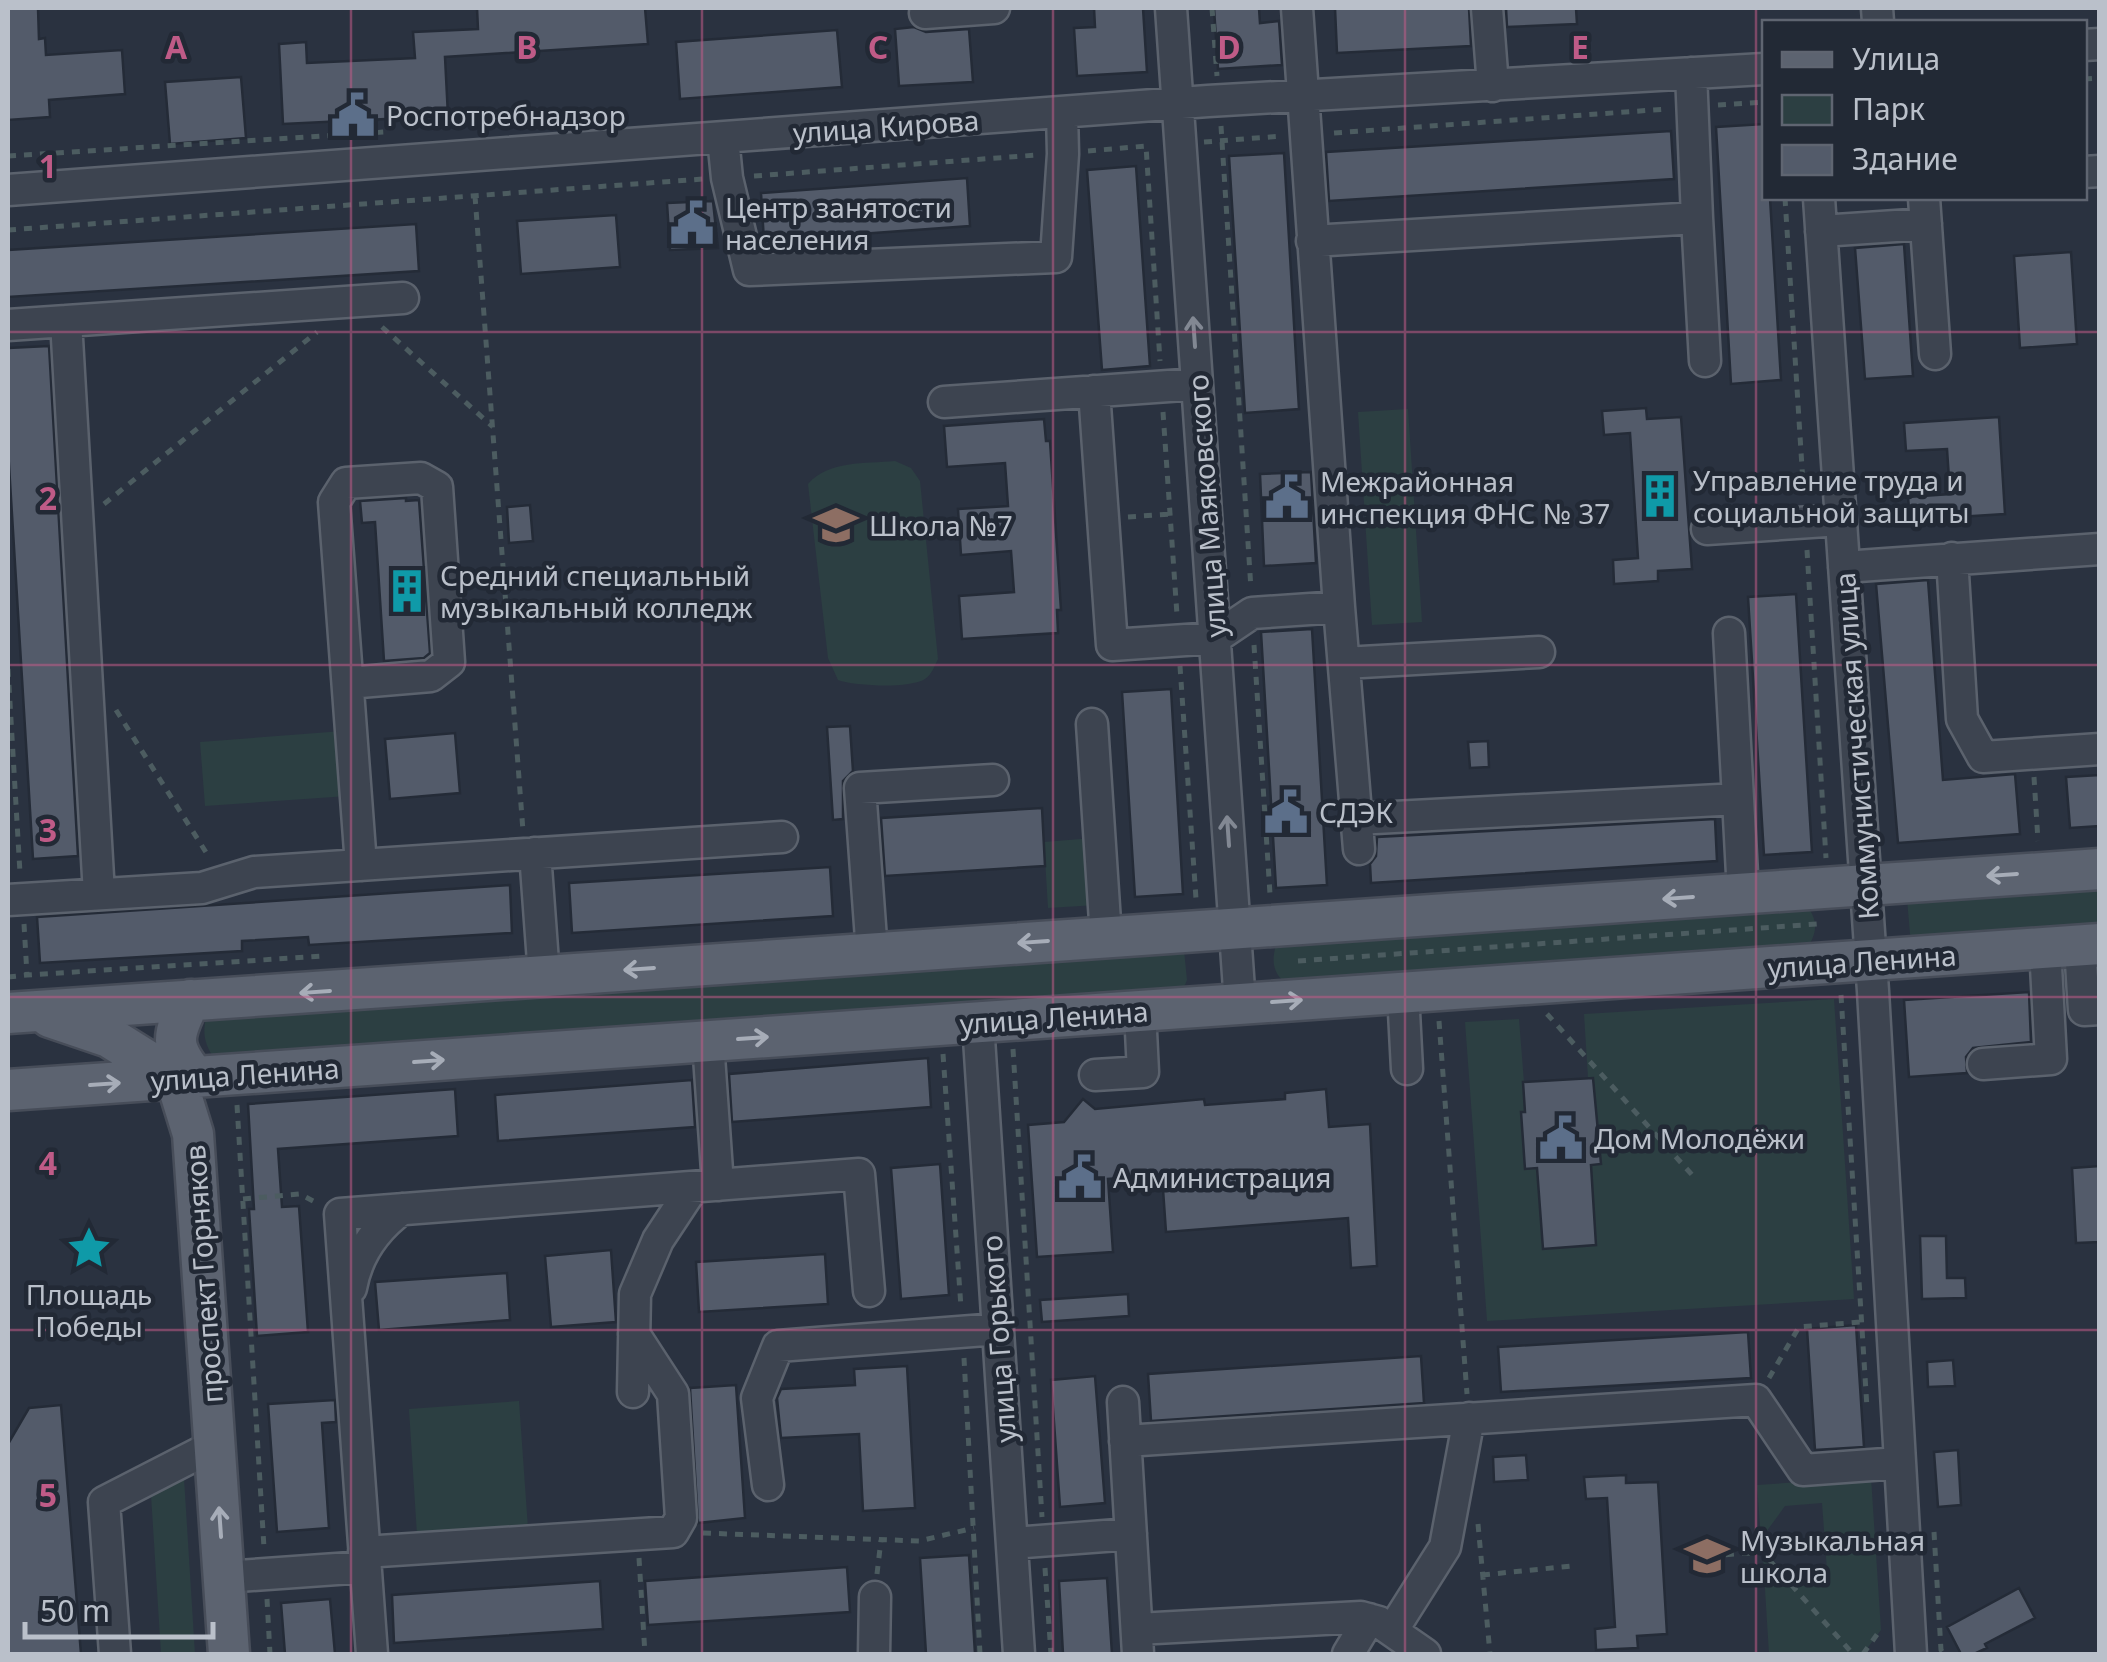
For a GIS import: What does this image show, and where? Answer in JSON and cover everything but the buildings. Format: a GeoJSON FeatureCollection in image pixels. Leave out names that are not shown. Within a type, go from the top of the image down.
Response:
{"type":"FeatureCollection","features":[{"type":"Feature","properties":{"kind":"main road"},"geometry":{"type":"LineString","coordinates":[[8,1014],[1235,928],[1283,910],[1671,898],[2100,868]]}},
{"type":"Feature","properties":{"kind":"main road","name":"улица Ленина"},"geometry":{"type":"LineString","coordinates":[[8,1090],[708,1042],[977,1029],[1240,1004],[2075,946]]}},
{"type":"Feature","properties":{"kind":"main road","name":"проспект Горняков"},"geometry":{"type":"LineString","coordinates":[[190,1000],[175,1029],[176,1054],[202,1077],[194,1134],[230,1654]]}},
{"type":"Feature","properties":{"kind":"main road"},"geometry":{"type":"LineString","coordinates":[[8,1014],[58,1017],[202,1077]]}},
{"type":"Feature","properties":{"kind":"street"},"geometry":{"type":"LineString","coordinates":[[925,13],[994,8]]}},
{"type":"Feature","properties":{"kind":"street","name":"улица Маяковского"},"geometry":{"type":"LineString","coordinates":[[1171,8],[1240,1004]]}},
{"type":"Feature","properties":{"kind":"street"},"geometry":{"type":"LineString","coordinates":[[1297,8],[1359,849]]}},
{"type":"Feature","properties":{"kind":"street"},"geometry":{"type":"LineString","coordinates":[[1487,8],[1494,86]]}},
{"type":"Feature","properties":{"kind":"street","name":"улица Кирова"},"geometry":{"type":"LineString","coordinates":[[8,190],[1178,103],[1762,68]]}},
{"type":"Feature","properties":{"kind":"street"},"geometry":{"type":"LineString","coordinates":[[1691,73],[1705,361]]}},
{"type":"Feature","properties":{"kind":"street"},"geometry":{"type":"LineString","coordinates":[[722,138],[727,178],[749,270],[1056,257],[1062,112]]}},
{"type":"Feature","properties":{"kind":"street","name":"Коммунистическая улица"},"geometry":{"type":"LineString","coordinates":[[1819,200],[1871,960],[1899,1463],[1932,1653]]}},
{"type":"Feature","properties":{"kind":"street"},"geometry":{"type":"LineString","coordinates":[[1822,232],[1925,211],[1935,354]]}},
{"type":"Feature","properties":{"kind":"street"},"geometry":{"type":"LineString","coordinates":[[1312,241],[1696,218]]}},
{"type":"Feature","properties":{"kind":"street"},"geometry":{"type":"LineString","coordinates":[[8,325],[402,298]]}},
{"type":"Feature","properties":{"kind":"street"},"geometry":{"type":"LineString","coordinates":[[66,321],[100,894]]}},
{"type":"Feature","properties":{"kind":"street"},"geometry":{"type":"LineString","coordinates":[[944,402],[1197,384]]}},
{"type":"Feature","properties":{"kind":"street"},"geometry":{"type":"LineString","coordinates":[[1094,391],[1112,645],[1215,638],[1252,613],[1339,607]]}},
{"type":"Feature","properties":{"kind":"street"},"geometry":{"type":"LineString","coordinates":[[348,682],[431,676],[449,662],[437,487],[421,478],[346,483],[334,502],[361,864]]}},
{"type":"Feature","properties":{"kind":"street"},"geometry":{"type":"LineString","coordinates":[[1707,529],[1841,520]]}},
{"type":"Feature","properties":{"kind":"street"},"geometry":{"type":"LineString","coordinates":[[1844,566],[2100,549]]}},
{"type":"Feature","properties":{"kind":"street"},"geometry":{"type":"LineString","coordinates":[[1952,558],[1962,719],[1983,757],[2100,749]]}},
{"type":"Feature","properties":{"kind":"street"},"geometry":{"type":"LineString","coordinates":[[1729,633],[1743,893]]}},
{"type":"Feature","properties":{"kind":"street"},"geometry":{"type":"LineString","coordinates":[[1344,663],[1539,652]]}},
{"type":"Feature","properties":{"kind":"street"},"geometry":{"type":"LineString","coordinates":[[1092,724],[1106,937]]}},
{"type":"Feature","properties":{"kind":"street"},"geometry":{"type":"LineString","coordinates":[[872,953],[860,788],[993,780]]}},
{"type":"Feature","properties":{"kind":"street"},"geometry":{"type":"LineString","coordinates":[[1356,818],[1738,799]]}},
{"type":"Feature","properties":{"kind":"street"},"geometry":{"type":"LineString","coordinates":[[15,900],[202,888],[254,872],[782,837]]}},
{"type":"Feature","properties":{"kind":"street"},"geometry":{"type":"LineString","coordinates":[[530,853],[544,976]]}},
{"type":"Feature","properties":{"kind":"street"},"geometry":{"type":"LineString","coordinates":[[2075,946],[2084,1010],[2100,1009]]}},
{"type":"Feature","properties":{"kind":"street"},"geometry":{"type":"LineString","coordinates":[[1983,1064],[2052,1060],[2075,946]]}},
{"type":"Feature","properties":{"kind":"street"},"geometry":{"type":"LineString","coordinates":[[1403,993],[1407,1069]]}},
{"type":"Feature","properties":{"kind":"street"},"geometry":{"type":"LineString","coordinates":[[1094,1075],[1143,1072],[1140,1012]]}},
{"type":"Feature","properties":{"kind":"street","name":"улица Горького"},"geometry":{"type":"LineString","coordinates":[[977,1029],[1019,1654]]}},
{"type":"Feature","properties":{"kind":"street"},"geometry":{"type":"LineString","coordinates":[[632,1392],[636,1294],[658,1240],[705,1186],[708,1042]]}},
{"type":"Feature","properties":{"kind":"street"},"geometry":{"type":"LineString","coordinates":[[372,1654],[340,1214],[859,1174],[869,1291]]}},
{"type":"Feature","properties":{"kind":"street"},"geometry":{"type":"LineString","coordinates":[[346,1312],[353,1277],[365,1248],[380,1226],[402,1209]]}},
{"type":"Feature","properties":{"kind":"street"},"geometry":{"type":"LineString","coordinates":[[768,1485],[757,1398],[778,1346],[998,1329]]}},
{"type":"Feature","properties":{"kind":"street"},"geometry":{"type":"LineString","coordinates":[[224,1577],[673,1532],[681,1518],[673,1394],[634,1334]]}},
{"type":"Feature","properties":{"kind":"street"},"geometry":{"type":"LineString","coordinates":[[1125,1442],[1756,1400],[1803,1470],[1899,1463]]}},
{"type":"Feature","properties":{"kind":"street"},"geometry":{"type":"LineString","coordinates":[[1123,1402],[1137,1642],[1326,1618],[1381,1625],[1426,1654]]}},
{"type":"Feature","properties":{"kind":"street"},"geometry":{"type":"LineString","coordinates":[[1326,1618],[1347,1654],[1381,1625],[1445,1547],[1469,1418]]}},
{"type":"Feature","properties":{"kind":"street"},"geometry":{"type":"LineString","coordinates":[[115,1654],[104,1502],[215,1446]]}},
{"type":"Feature","properties":{"kind":"street"},"geometry":{"type":"LineString","coordinates":[[1012,1543],[1131,1534]]}},
{"type":"Feature","properties":{"kind":"street"},"geometry":{"type":"LineString","coordinates":[[874,1654],[875,1596]]}},
{"type":"Feature","properties":{"kind":"path"},"geometry":{"type":"LineString","coordinates":[[1181,144],[1762,102]]}},
{"type":"Feature","properties":{"kind":"path"},"geometry":{"type":"LineString","coordinates":[[1223,141],[1252,613],[1283,910],[1298,962],[1817,924],[1814,888]]}},
{"type":"Feature","properties":{"kind":"path"},"geometry":{"type":"LineString","coordinates":[[8,230],[1146,146],[1196,902],[1182,903],[1184,932]]}},
{"type":"Feature","properties":{"kind":"path"},"geometry":{"type":"LineString","coordinates":[[476,196],[530,853]]}},
{"type":"Feature","properties":{"kind":"path"},"geometry":{"type":"LineString","coordinates":[[78,524],[354,302],[493,427]]}},
{"type":"Feature","properties":{"kind":"path"},"geometry":{"type":"LineString","coordinates":[[1103,519],[1170,514]]}},
{"type":"Feature","properties":{"kind":"path"},"geometry":{"type":"LineString","coordinates":[[86,661],[224,881]]}},
{"type":"Feature","properties":{"kind":"path"},"geometry":{"type":"LineString","coordinates":[[8,669],[15,900],[26,975]]}},
{"type":"Feature","properties":{"kind":"path"},"geometry":{"type":"LineString","coordinates":[[2032,754],[2038,844]]}},
{"type":"Feature","properties":{"kind":"path"},"geometry":{"type":"LineString","coordinates":[[1626,977],[1671,898]]}},
{"type":"Feature","properties":{"kind":"path"},"geometry":{"type":"LineString","coordinates":[[8,977],[326,956]]}},
{"type":"Feature","properties":{"kind":"path"},"geometry":{"type":"LineString","coordinates":[[1816,964],[1816,995],[1840,994],[1867,1411]]}},
{"type":"Feature","properties":{"kind":"path"},"geometry":{"type":"LineString","coordinates":[[1561,1010],[1545,1012],[1694,1177]]}},
{"type":"Feature","properties":{"kind":"path"},"geometry":{"type":"LineString","coordinates":[[1439,1018],[1469,1418]]}},
{"type":"Feature","properties":{"kind":"path"},"geometry":{"type":"LineString","coordinates":[[977,1029],[962,1331],[980,1654]]}},
{"type":"Feature","properties":{"kind":"path"},"geometry":{"type":"LineString","coordinates":[[977,1029],[1044,1540],[1051,1654]]}},
{"type":"Feature","properties":{"kind":"path"},"geometry":{"type":"LineString","coordinates":[[202,1077],[242,1199],[270,1654]]}},
{"type":"Feature","properties":{"kind":"path"},"geometry":{"type":"LineString","coordinates":[[242,1199],[300,1194],[340,1214]]}},
{"type":"Feature","properties":{"kind":"path"},"geometry":{"type":"LineString","coordinates":[[1756,1400],[1798,1327],[1862,1322]]}},
{"type":"Feature","properties":{"kind":"path"},"geometry":{"type":"LineString","coordinates":[[1477,1516],[1490,1654]]}},
{"type":"Feature","properties":{"kind":"path"},"geometry":{"type":"LineString","coordinates":[[1826,1544],[1876,1541],[1874,1525]]}},
{"type":"Feature","properties":{"kind":"path"},"geometry":{"type":"LineString","coordinates":[[673,1532],[919,1541],[974,1528]]}},
{"type":"Feature","properties":{"kind":"path"},"geometry":{"type":"LineString","coordinates":[[637,1534],[646,1654]]}},
{"type":"Feature","properties":{"kind":"path"},"geometry":{"type":"LineString","coordinates":[[1694,1556],[1762,1552],[1853,1654]]}},
{"type":"Feature","properties":{"kind":"path"},"geometry":{"type":"LineString","coordinates":[[1482,1575],[1572,1566]]}},
{"type":"Feature","properties":{"kind":"path"},"geometry":{"type":"LineString","coordinates":[[1863,1654],[1881,1630],[1880,1612]]}},
{"type":"Feature","properties":{"kind":"green space"},"geometry":{"type":"Polygon","coordinates":[[[1408,409],[1422,622],[1372,625],[1358,412],[1408,409]]]}},
{"type":"Feature","properties":{"kind":"green space"},"geometry":{"type":"Polygon","coordinates":[[[895,461],[911,468],[920,481],[938,659],[929,675],[917,682],[882,686],[846,682],[838,680],[828,658],[808,484],[837,467],[895,461]]]}},
{"type":"Feature","properties":{"kind":"green space"},"geometry":{"type":"Polygon","coordinates":[[[343,731],[348,796],[205,806],[200,742],[343,731]]]}},
{"type":"Feature","properties":{"kind":"green space"},"geometry":{"type":"Polygon","coordinates":[[[1093,838],[1097,905],[1048,908],[1044,842],[1093,838]]]}},
{"type":"Feature","properties":{"kind":"green space"},"geometry":{"type":"Polygon","coordinates":[[[2099,882],[2099,929],[1915,941],[1910,934],[1907,899],[2099,882]]]}},
{"type":"Feature","properties":{"kind":"green space"},"geometry":{"type":"Polygon","coordinates":[[[1803,901],[1815,926],[1804,952],[1292,989],[1281,980],[1274,965],[1276,945],[1803,901]]]}},
{"type":"Feature","properties":{"kind":"green space"},"geometry":{"type":"Polygon","coordinates":[[[1184,950],[1187,980],[1182,992],[214,1058],[205,1034],[210,1009],[1184,950]]]}},
{"type":"Feature","properties":{"kind":"green space"},"geometry":{"type":"Polygon","coordinates":[[[1834,999],[1854,1299],[1487,1321],[1465,1022],[1519,1019],[1524,1082],[1588,1078],[1584,1014],[1834,999]]]}},
{"type":"Feature","properties":{"kind":"green space"},"geometry":{"type":"Polygon","coordinates":[[[519,1401],[528,1528],[417,1535],[409,1409],[519,1401]]]}},
{"type":"Feature","properties":{"kind":"green space"},"geometry":{"type":"Polygon","coordinates":[[[183,1462],[195,1654],[161,1654],[150,1479],[183,1462]]]}},
{"type":"Feature","properties":{"kind":"green space"},"geometry":{"type":"Polygon","coordinates":[[[1871,1477],[1881,1630],[1863,1654],[1769,1654],[1763,1557],[1788,1587],[1828,1584],[1822,1503],[1785,1506],[1761,1539],[1757,1485],[1871,1477]]]}},
{"type":"Feature","properties":{"kind":"place","name":"Роспотребнадзор"},"geometry":{"type":"Point","coordinates":[353,115]}},
{"type":"Feature","properties":{"kind":"place","name":"Центр занятости населения"},"geometry":{"type":"Point","coordinates":[692,223]}},
{"type":"Feature","properties":{"kind":"place","name":"Управление труда и социальной защиты"},"geometry":{"type":"Point","coordinates":[1660,496]}},
{"type":"Feature","properties":{"kind":"place","name":"Межрайонная инспекция ФНС № 37"},"geometry":{"type":"Point","coordinates":[1287,497]}},
{"type":"Feature","properties":{"kind":"place","name":"Школа №7"},"geometry":{"type":"Point","coordinates":[836,525]}},
{"type":"Feature","properties":{"kind":"place","name":"Средний специальный музыкальный колледж"},"geometry":{"type":"Point","coordinates":[407,591]}},
{"type":"Feature","properties":{"kind":"place","name":"СДЭК"},"geometry":{"type":"Point","coordinates":[1286,812]}},
{"type":"Feature","properties":{"kind":"place","name":"Дом Молодёжи"},"geometry":{"type":"Point","coordinates":[1561,1138]}},
{"type":"Feature","properties":{"kind":"place","name":"Администрация"},"geometry":{"type":"Point","coordinates":[1080,1177]}},
{"type":"Feature","properties":{"kind":"place","name":"Площадь Победы"},"geometry":{"type":"Point","coordinates":[89,1248]}},
{"type":"Feature","properties":{"kind":"place","name":"Музыкальная школа"},"geometry":{"type":"Point","coordinates":[1707,1556]}}]}
